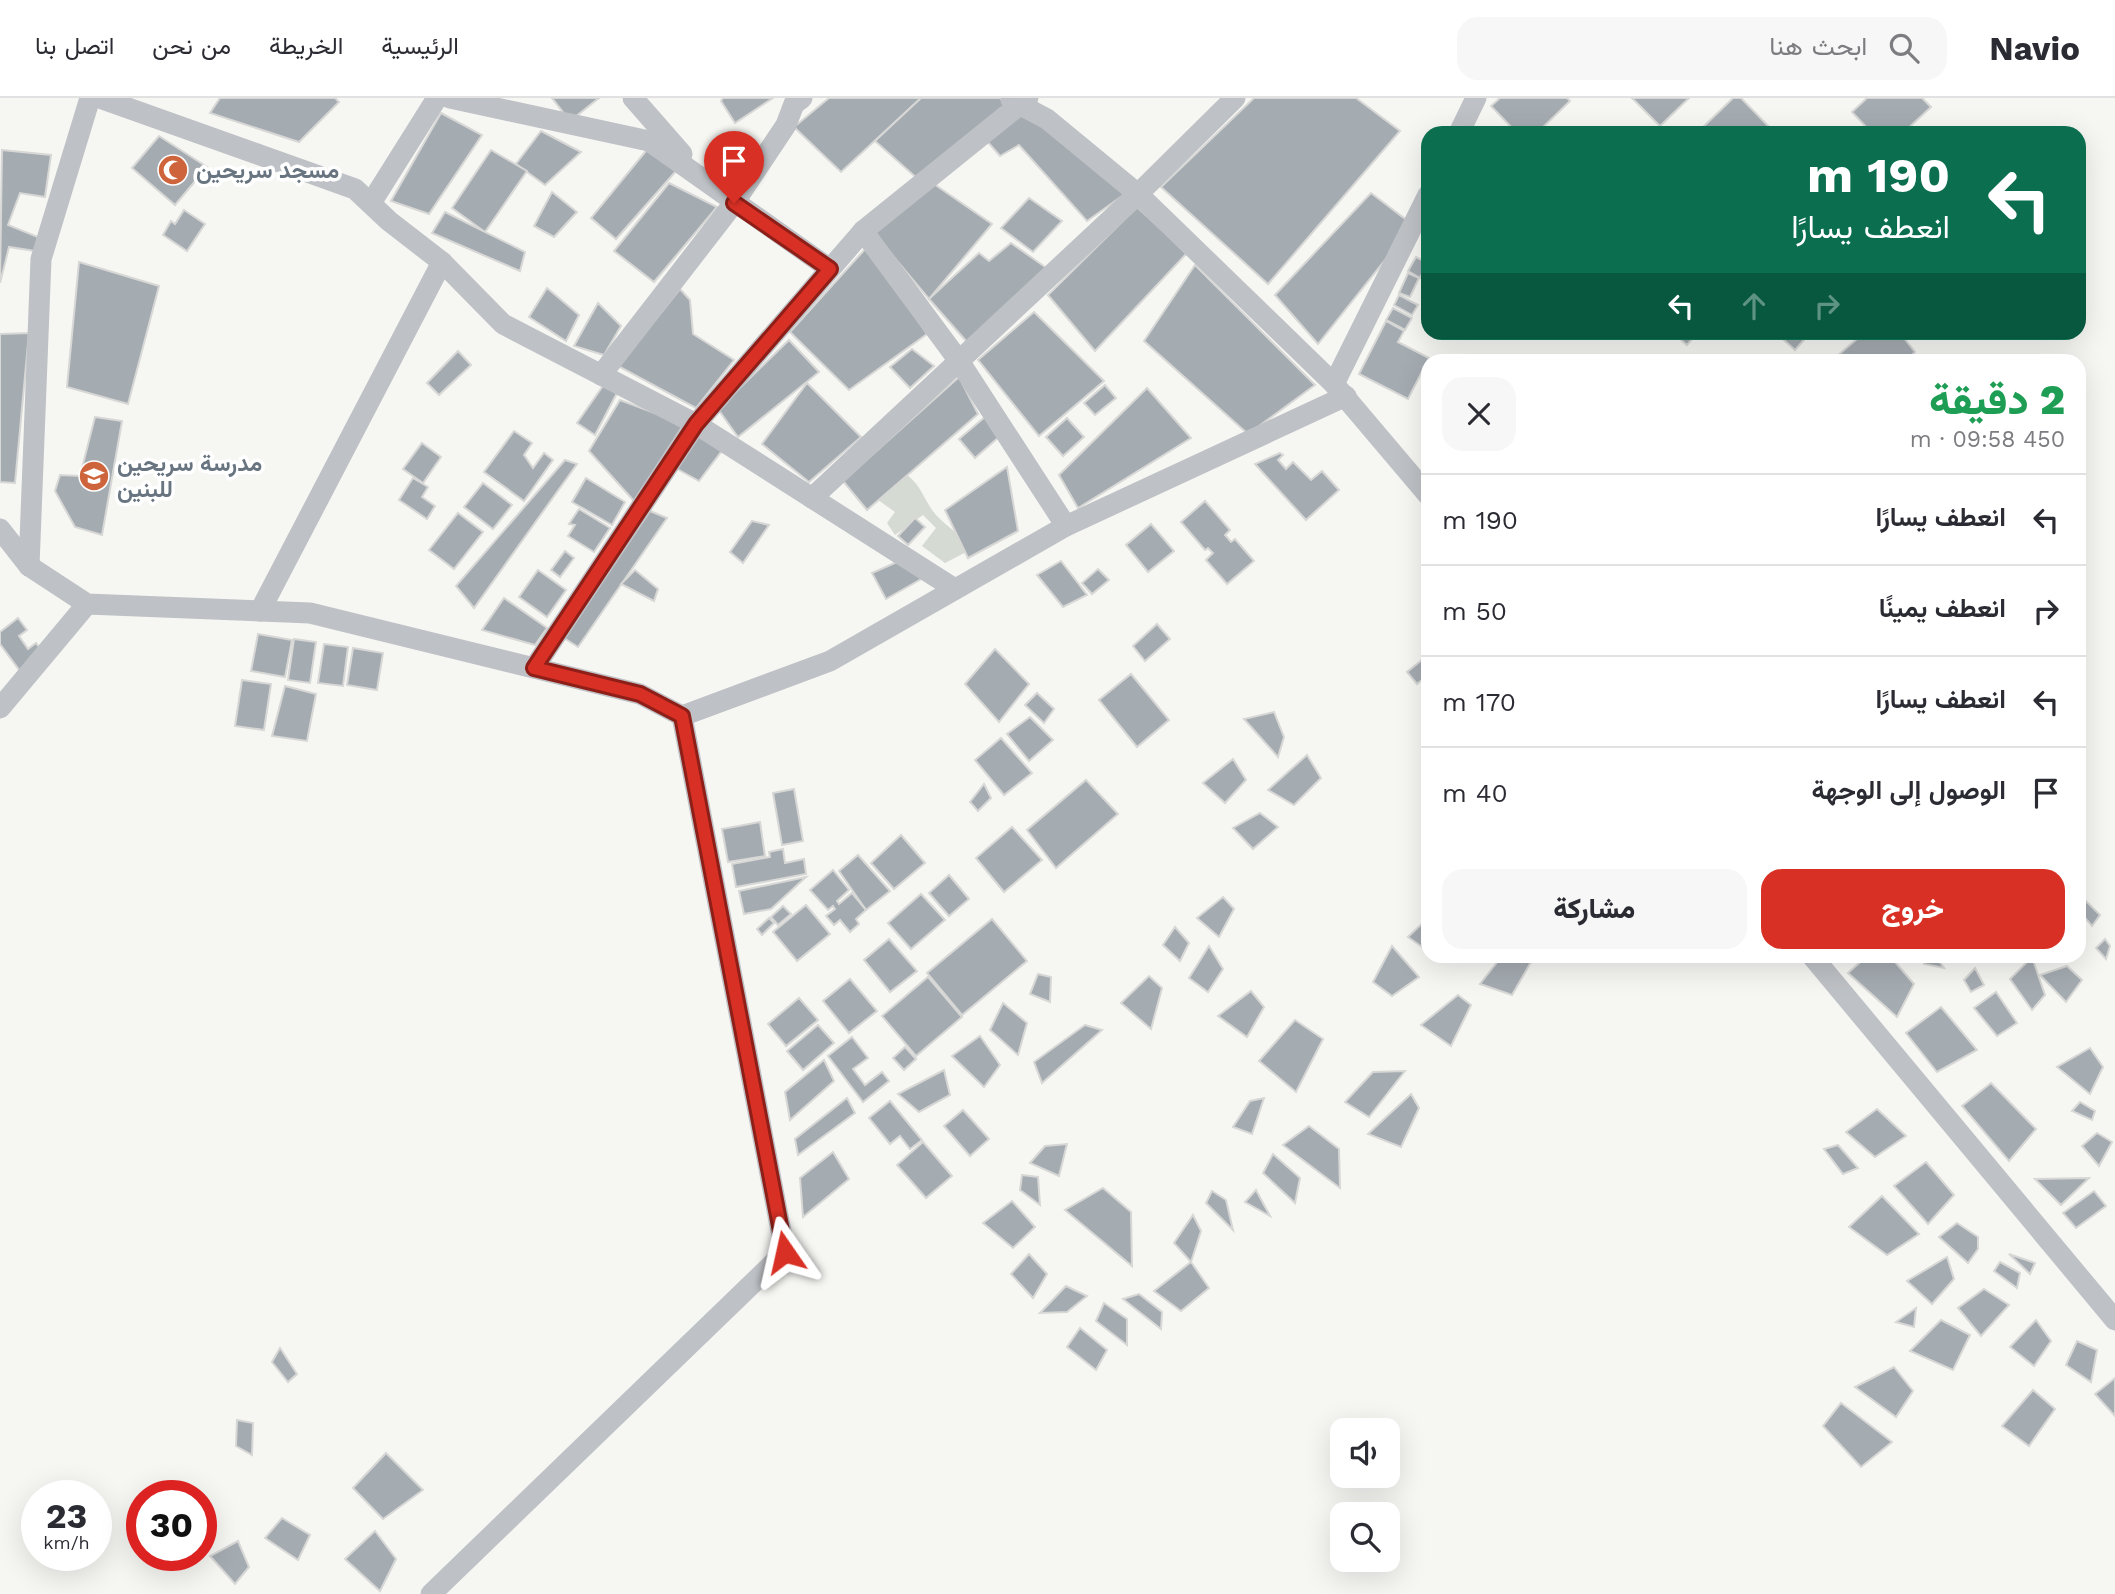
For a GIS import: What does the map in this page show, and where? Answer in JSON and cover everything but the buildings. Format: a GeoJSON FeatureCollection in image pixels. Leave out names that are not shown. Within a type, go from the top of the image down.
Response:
{"type":"FeatureCollection","features":[{"type":"Feature","properties":{"kind":"street"},"geometry":{"type":"LineString","coordinates":[[29,566],[41,259],[90,98]]}},
{"type":"Feature","properties":{"kind":"street"},"geometry":{"type":"LineString","coordinates":[[100,98],[355,189],[442,262],[503,324],[696,424],[955,589]]}},
{"type":"Feature","properties":{"kind":"street"},"geometry":{"type":"LineString","coordinates":[[371,203],[437,98]]}},
{"type":"Feature","properties":{"kind":"street"},"geometry":{"type":"LineString","coordinates":[[450,98],[649,141],[830,269]]}},
{"type":"Feature","properties":{"kind":"street"},"geometry":{"type":"LineString","coordinates":[[633,98],[705,180]]}},
{"type":"Feature","properties":{"kind":"street"},"geometry":{"type":"LineString","coordinates":[[601,375],[734,203],[786,125],[794,104],[802,98]]}},
{"type":"Feature","properties":{"kind":"street"},"geometry":{"type":"LineString","coordinates":[[813,498],[1138,194],[1235,98]]}},
{"type":"Feature","properties":{"kind":"street"},"geometry":{"type":"LineString","coordinates":[[1462,126],[1476,98]]}},
{"type":"Feature","properties":{"kind":"street"},"geometry":{"type":"LineString","coordinates":[[534,668],[696,424],[863,231],[1019,100],[1047,119],[1138,194],[1340,390],[1421,487]]}},
{"type":"Feature","properties":{"kind":"street"},"geometry":{"type":"LineString","coordinates":[[0,529],[29,566],[87,604],[310,613],[640,694],[682,716],[830,661],[1066,526],[1340,390],[1421,211]]}},
{"type":"Feature","properties":{"kind":"street"},"geometry":{"type":"LineString","coordinates":[[863,231],[959,361],[1066,526]]}},
{"type":"Feature","properties":{"kind":"street"},"geometry":{"type":"LineString","coordinates":[[260,611],[442,262]]}},
{"type":"Feature","properties":{"kind":"street"},"geometry":{"type":"LineString","coordinates":[[0,708],[87,604]]}},
{"type":"Feature","properties":{"kind":"street"},"geometry":{"type":"LineString","coordinates":[[432,1594],[785,1252],[682,716]]}},
{"type":"Feature","properties":{"kind":"street"},"geometry":{"type":"LineString","coordinates":[[1818,963],[2115,1320]]}},
{"type":"Feature","properties":{"kind":"shaded area"},"geometry":{"type":"Polygon","coordinates":[[[907,475],[936,515],[974,548],[945,563],[922,546],[936,528],[923,515],[895,535],[887,523],[895,512],[874,497],[907,475]]]}},
{"type":"Feature","properties":{"kind":"place","name":"مسجد سريحين"},"geometry":{"type":"Point","coordinates":[173,170]}},
{"type":"Feature","properties":{"kind":"place","name":"مدرسة سريحين للبنين"},"geometry":{"type":"Point","coordinates":[94,476]}},
{"type":"Feature","properties":{"kind":"route"},"geometry":{"type":"LineString","coordinates":[[734,203],[830,269],[696,424],[534,668],[640,694],[682,716],[785,1252]]}}]}
